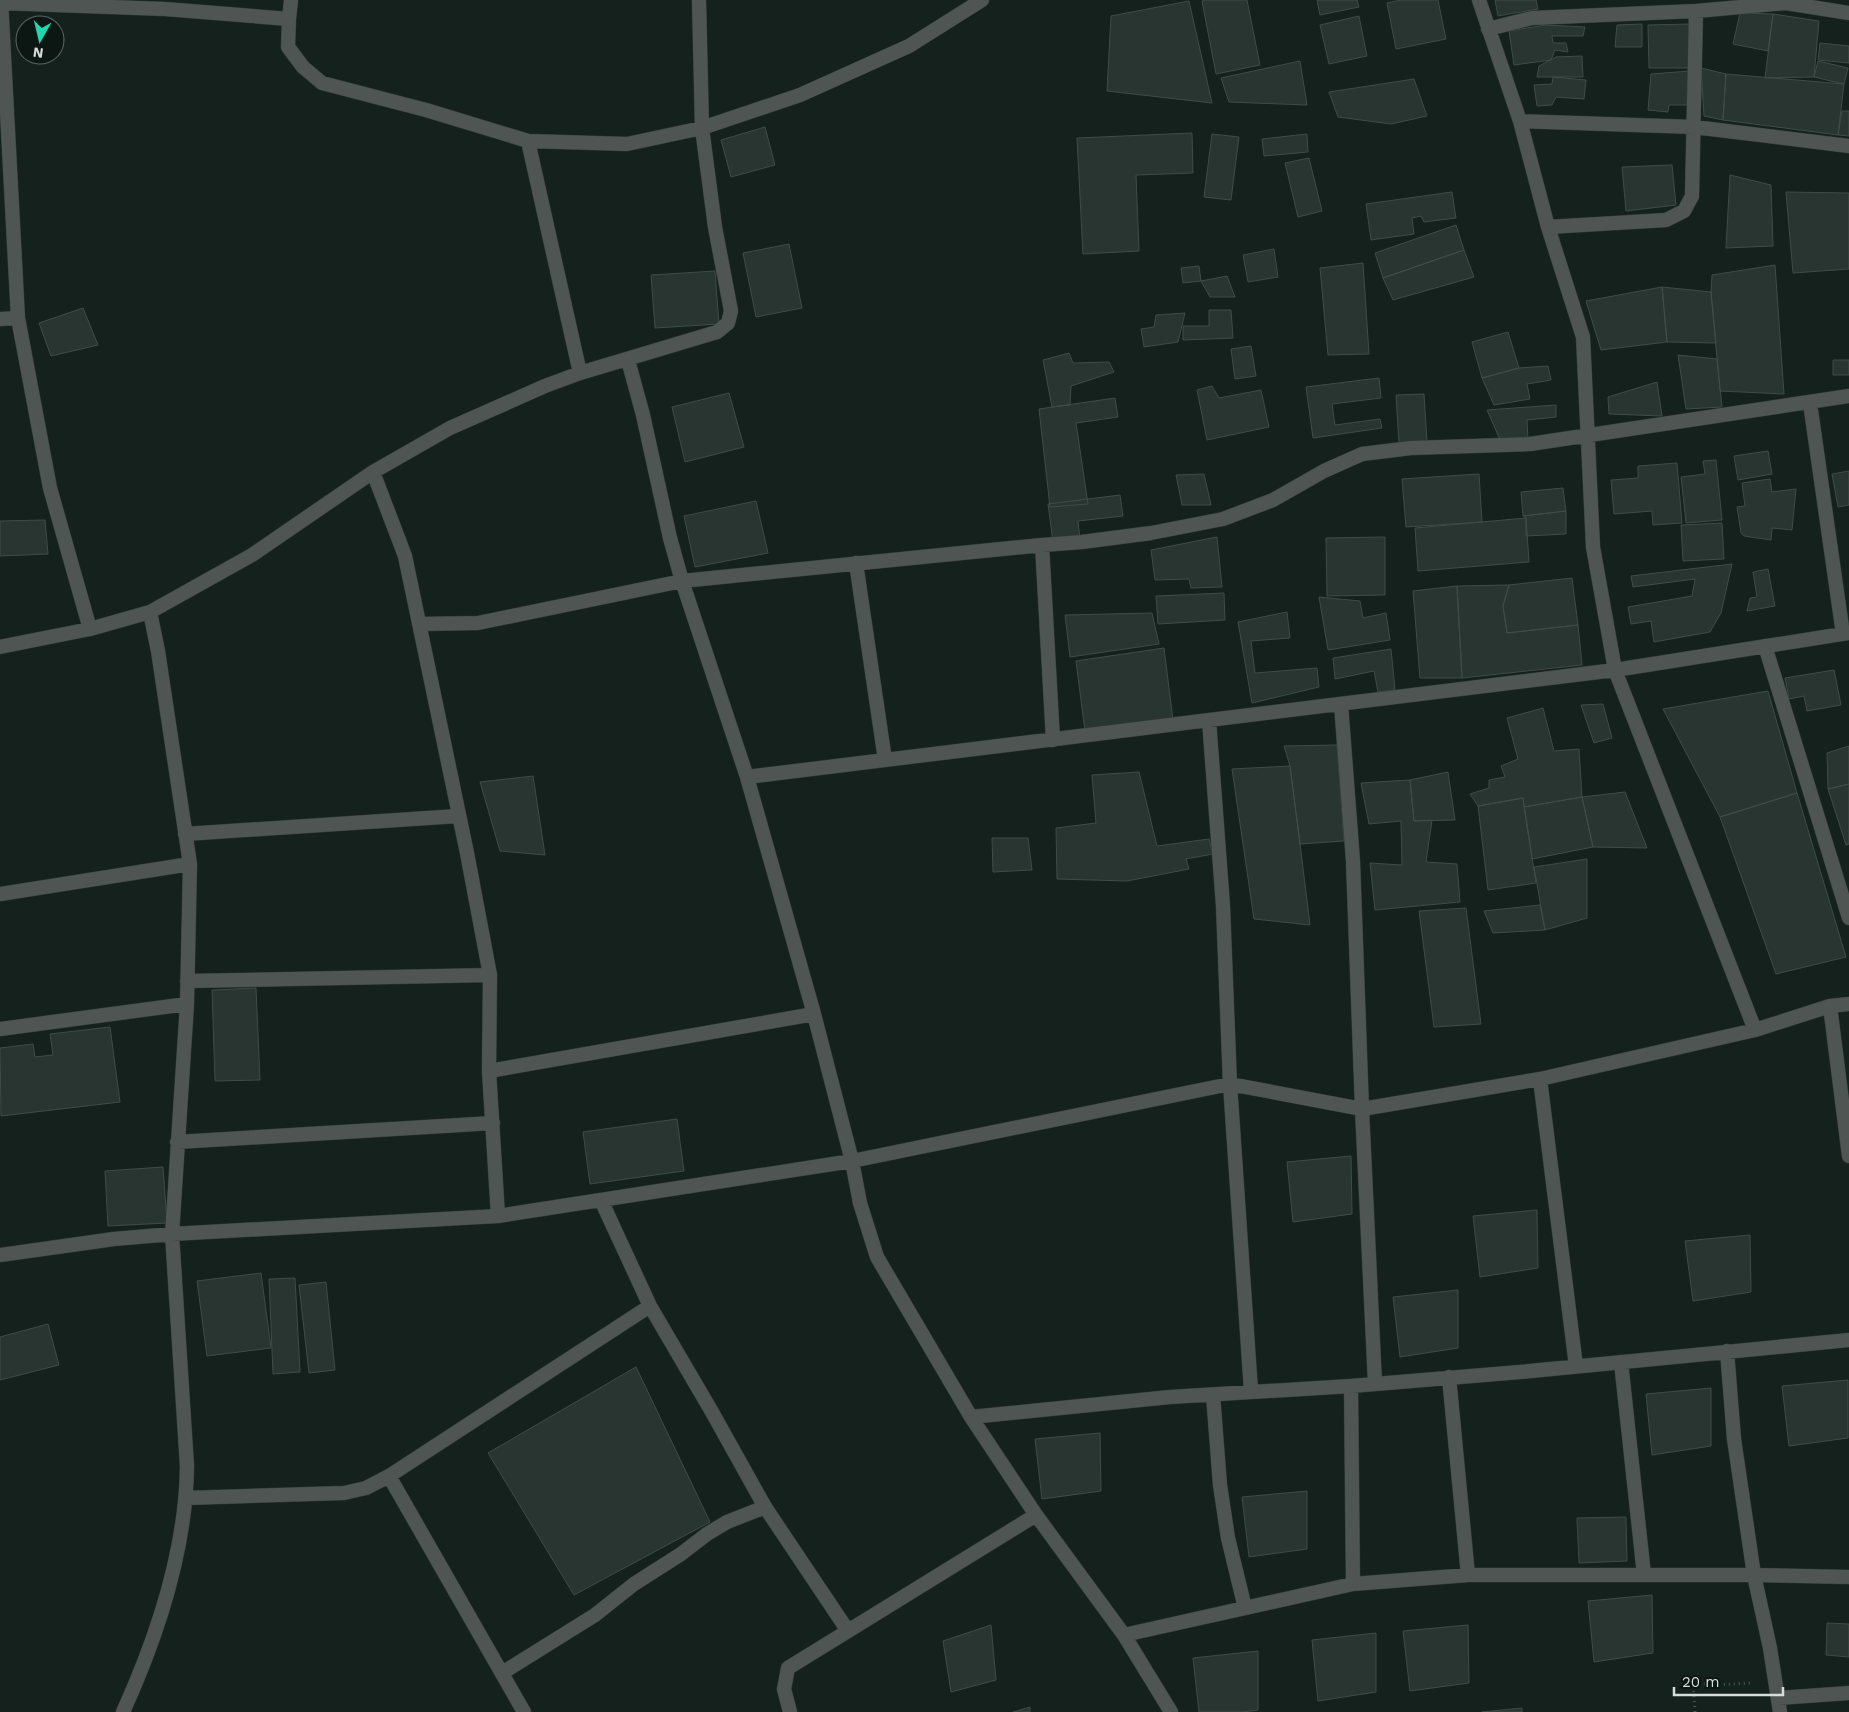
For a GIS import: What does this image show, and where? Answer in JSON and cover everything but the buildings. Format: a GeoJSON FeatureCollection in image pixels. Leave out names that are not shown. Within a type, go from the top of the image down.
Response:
{"type":"FeatureCollection","features":[{"type":"Feature","properties":{"kind":"street"},"geometry":{"type":"LineString","coordinates":[[292,0],[288,47],[303,67],[322,83],[426,110],[528,141],[627,144],[702,128],[800,95],[909,46],[982,0]]}},
{"type":"Feature","properties":{"kind":"street"},"geometry":{"type":"LineString","coordinates":[[0,647],[90,629],[150,612],[252,556],[372,472],[450,428],[545,386],[580,373],[717,332],[728,323],[731,312],[715,227],[702,128],[699,0]]}},
{"type":"Feature","properties":{"kind":"street"},"geometry":{"type":"LineString","coordinates":[[1478,0],[1520,121],[1548,227],[1583,337],[1593,547],[1615,670],[1755,1030]]}},
{"type":"Feature","properties":{"kind":"street"},"geometry":{"type":"LineString","coordinates":[[90,629],[50,488],[18,318],[1,1],[164,4],[289,19]]}},
{"type":"Feature","properties":{"kind":"street"},"geometry":{"type":"LineString","coordinates":[[1488,29],[1532,18],[1696,11],[1786,4],[1849,13]]}},
{"type":"Feature","properties":{"kind":"street"},"geometry":{"type":"LineString","coordinates":[[1548,227],[1666,220],[1684,211],[1692,196],[1696,11]]}},
{"type":"Feature","properties":{"kind":"street"},"geometry":{"type":"LineString","coordinates":[[1520,121],[1694,127],[1849,146]]}},
{"type":"Feature","properties":{"kind":"street"},"geometry":{"type":"LineString","coordinates":[[528,141],[580,373]]}},
{"type":"Feature","properties":{"kind":"street"},"geometry":{"type":"LineString","coordinates":[[0,320],[18,318]]}},
{"type":"Feature","properties":{"kind":"street"},"geometry":{"type":"LineString","coordinates":[[628,360],[643,415],[670,538],[682,581],[747,777],[814,1014],[852,1161],[860,1203],[877,1257],[970,1417],[1036,1515],[1124,1635],[1170,1712]]}},
{"type":"Feature","properties":{"kind":"street"},"geometry":{"type":"LineString","coordinates":[[419,624],[478,623],[682,581],[1082,542],[1152,533],[1223,519],[1273,500],[1324,471],[1362,454],[1411,448],[1530,444],[1849,396]]}},
{"type":"Feature","properties":{"kind":"street"},"geometry":{"type":"LineString","coordinates":[[747,777],[1615,670],[1846,634],[1810,403]]}},
{"type":"Feature","properties":{"kind":"street"},"geometry":{"type":"LineString","coordinates":[[372,472],[406,556],[490,975],[489,1071],[498,1216]]}},
{"type":"Feature","properties":{"kind":"street"},"geometry":{"type":"LineString","coordinates":[[1042,545],[1053,740]]}},
{"type":"Feature","properties":{"kind":"street"},"geometry":{"type":"LineString","coordinates":[[856,563],[885,760]]}},
{"type":"Feature","properties":{"kind":"street"},"geometry":{"type":"LineString","coordinates":[[123,1712],[169,1591],[186,1498],[187,1466],[172,1234],[187,1004],[190,864],[158,652],[150,612]]}},
{"type":"Feature","properties":{"kind":"street"},"geometry":{"type":"LineString","coordinates":[[1765,646],[1849,918]]}},
{"type":"Feature","properties":{"kind":"street"},"geometry":{"type":"LineString","coordinates":[[1341,704],[1353,861],[1375,1384]]}},
{"type":"Feature","properties":{"kind":"street"},"geometry":{"type":"LineString","coordinates":[[1210,720],[1224,906],[1230,1084],[1251,1391]]}},
{"type":"Feature","properties":{"kind":"street"},"geometry":{"type":"LineString","coordinates":[[186,834],[458,816]]}},
{"type":"Feature","properties":{"kind":"street"},"geometry":{"type":"LineString","coordinates":[[0,894],[190,864]]}},
{"type":"Feature","properties":{"kind":"street"},"geometry":{"type":"LineString","coordinates":[[187,982],[490,975]]}},
{"type":"Feature","properties":{"kind":"street"},"geometry":{"type":"LineString","coordinates":[[0,1029],[187,1004]]}},
{"type":"Feature","properties":{"kind":"street"},"geometry":{"type":"LineString","coordinates":[[0,1254],[114,1239],[172,1234],[498,1216],[852,1161],[1230,1084],[1362,1109],[1540,1079],[1755,1030],[1830,1006],[1849,1004]]}},
{"type":"Feature","properties":{"kind":"street"},"geometry":{"type":"LineString","coordinates":[[1830,1006],[1849,1156]]}},
{"type":"Feature","properties":{"kind":"street"},"geometry":{"type":"LineString","coordinates":[[489,1071],[814,1014]]}},
{"type":"Feature","properties":{"kind":"street"},"geometry":{"type":"LineString","coordinates":[[1540,1079],[1576,1366]]}},
{"type":"Feature","properties":{"kind":"street"},"geometry":{"type":"LineString","coordinates":[[178,1142],[492,1123]]}},
{"type":"Feature","properties":{"kind":"street"},"geometry":{"type":"LineString","coordinates":[[601,1200],[650,1306],[765,1508],[848,1631]]}},
{"type":"Feature","properties":{"kind":"street"},"geometry":{"type":"LineString","coordinates":[[186,1498],[344,1493],[366,1488],[389,1476],[650,1306]]}},
{"type":"Feature","properties":{"kind":"street"},"geometry":{"type":"LineString","coordinates":[[970,1417],[1170,1397],[1375,1384],[1849,1340]]}},
{"type":"Feature","properties":{"kind":"street"},"geometry":{"type":"LineString","coordinates":[[1727,1351],[1734,1439],[1754,1575],[1770,1648],[1780,1712]]}},
{"type":"Feature","properties":{"kind":"street"},"geometry":{"type":"LineString","coordinates":[[1621,1362],[1644,1575]]}},
{"type":"Feature","properties":{"kind":"street"},"geometry":{"type":"LineString","coordinates":[[1449,1377],[1468,1575]]}},
{"type":"Feature","properties":{"kind":"street"},"geometry":{"type":"LineString","coordinates":[[1351,1386],[1354,1584]]}},
{"type":"Feature","properties":{"kind":"street"},"geometry":{"type":"LineString","coordinates":[[1213,1395],[1228,1538],[1245,1608]]}},
{"type":"Feature","properties":{"kind":"street"},"geometry":{"type":"LineString","coordinates":[[389,1476],[524,1712]]}},
{"type":"Feature","properties":{"kind":"street"},"geometry":{"type":"LineString","coordinates":[[502,1673],[595,1615],[634,1584],[681,1554],[707,1534],[728,1522],[765,1508]]}},
{"type":"Feature","properties":{"kind":"street"},"geometry":{"type":"LineString","coordinates":[[790,1712],[784,1688],[788,1668],[1036,1515]]}},
{"type":"Feature","properties":{"kind":"street"},"geometry":{"type":"LineString","coordinates":[[1124,1635],[1354,1584],[1468,1575],[1754,1575],[1849,1577]]}},
{"type":"Feature","properties":{"kind":"street"},"geometry":{"type":"LineString","coordinates":[[1778,1698],[1849,1693]]}},
{"type":"Feature","properties":{"kind":"path"},"geometry":{"type":"LineString","coordinates":[[1695,1712],[1693,1683],[1714,1685],[1760,1682]]}}]}
